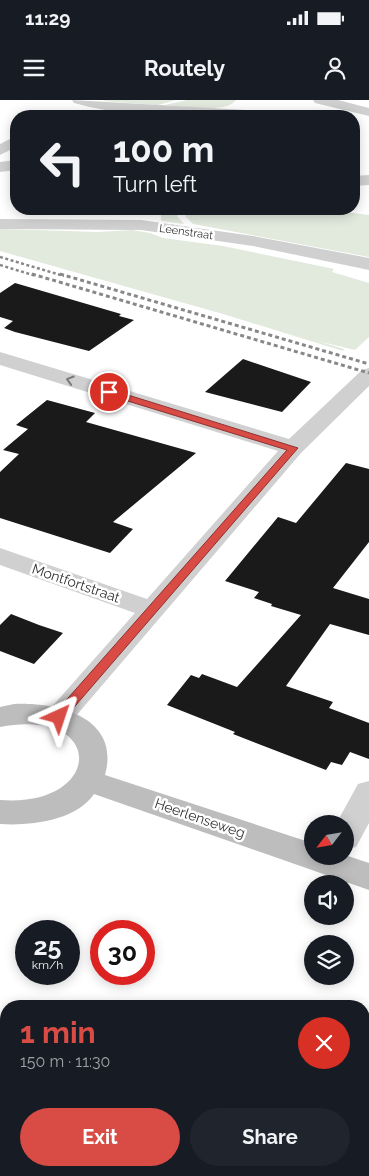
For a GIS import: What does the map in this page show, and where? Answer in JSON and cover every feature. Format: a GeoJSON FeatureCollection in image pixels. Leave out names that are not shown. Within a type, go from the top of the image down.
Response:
{"type":"FeatureCollection","features":[{"type":"Feature","properties":{"kind":"main road"},"geometry":{"type":"LineString","coordinates":[[0,717],[27,712],[59,717],[75,725],[86,736],[93,750],[93,765],[87,780],[76,793],[61,803],[42,810],[22,814],[0,812]]}},
{"type":"Feature","properties":{"kind":"main road","name":"Heerlenseweg"},"geometry":{"type":"LineString","coordinates":[[87,780],[304,847]]}},
{"type":"Feature","properties":{"kind":"main road","name":"Heerlenseweg"},"geometry":{"type":"LineString","coordinates":[[348,865],[369,877]]}},
{"type":"Feature","properties":{"kind":"street"},"geometry":{"type":"LineString","coordinates":[[320,100],[369,112]]}},
{"type":"Feature","properties":{"kind":"street"},"geometry":{"type":"LineString","coordinates":[[85,104],[172,110]]}},
{"type":"Feature","properties":{"kind":"street"},"geometry":{"type":"LineString","coordinates":[[141,225],[153,215]]}},
{"type":"Feature","properties":{"kind":"street","name":"Leenstraat"},"geometry":{"type":"LineString","coordinates":[[0,224],[141,225],[253,241],[369,264]]}},
{"type":"Feature","properties":{"kind":"street"},"geometry":{"type":"LineString","coordinates":[[0,358],[293,448]]}},
{"type":"Feature","properties":{"kind":"street"},"geometry":{"type":"LineString","coordinates":[[59,717],[293,448],[369,374]]}},
{"type":"Feature","properties":{"kind":"street","name":"Montfortstraat"},"geometry":{"type":"LineString","coordinates":[[0,556],[153,610]]}},
{"type":"Feature","properties":{"kind":"street"},"geometry":{"type":"LineString","coordinates":[[354,815],[369,792]]}},
{"type":"Feature","properties":{"kind":"shaded area"},"geometry":{"type":"Polygon","coordinates":[[[176,100],[158,105],[103,101],[176,100]]]}},
{"type":"Feature","properties":{"kind":"shaded area"},"geometry":{"type":"Polygon","coordinates":[[[187,100],[236,100],[223,107],[214,108],[165,105],[187,100]]]}},
{"type":"Feature","properties":{"kind":"shaded area"},"geometry":{"type":"Polygon","coordinates":[[[161,215],[178,215],[184,224],[161,221],[161,215]]]}},
{"type":"Feature","properties":{"kind":"shaded area"},"geometry":{"type":"Polygon","coordinates":[[[369,215],[369,257],[193,224],[185,216],[369,215]]]}},
{"type":"Feature","properties":{"kind":"shaded area"},"geometry":{"type":"Polygon","coordinates":[[[0,229],[98,232],[132,230],[150,233],[163,238],[223,246],[334,269],[332,272],[369,283],[369,337],[355,350],[318,341],[344,349],[343,351],[223,314],[0,251],[0,229]]]}},
{"type":"Feature","properties":{"kind":"building"},"geometry":{"type":"Polygon","coordinates":[[[15,283],[121,314],[119,316],[134,320],[89,351],[15,332],[4,328],[13,321],[0,317],[0,293],[15,283]]]}},
{"type":"Feature","properties":{"kind":"building"},"geometry":{"type":"Polygon","coordinates":[[[243,359],[311,382],[282,412],[205,392],[243,359]]]}},
{"type":"Feature","properties":{"kind":"building"},"geometry":{"type":"Polygon","coordinates":[[[47,400],[95,413],[86,422],[196,453],[113,522],[133,529],[110,553],[0,518],[0,472],[19,454],[3,450],[28,429],[16,425],[47,400]]]}},
{"type":"Feature","properties":{"kind":"building"},"geometry":{"type":"Polygon","coordinates":[[[346,463],[369,469],[369,542],[333,588],[369,599],[369,635],[330,624],[286,686],[333,702],[329,708],[369,723],[369,759],[350,752],[342,765],[331,762],[326,770],[233,734],[235,732],[167,705],[191,675],[199,678],[202,674],[237,687],[301,615],[271,606],[272,604],[254,598],[259,592],[225,581],[278,517],[296,523],[346,463]]]}},
{"type":"Feature","properties":{"kind":"building"},"geometry":{"type":"Polygon","coordinates":[[[11,614],[63,633],[34,664],[0,651],[0,625],[11,614]]]}},
{"type":"Feature","properties":{"kind":"railway"},"geometry":{"type":"LineString","coordinates":[[0,257],[64,276]]}},
{"type":"Feature","properties":{"kind":"railway"},"geometry":{"type":"LineString","coordinates":[[0,265],[36,276]]}},
{"type":"Feature","properties":{"kind":"railway"},"geometry":{"type":"LineString","coordinates":[[32,274],[369,373]]}},
{"type":"Feature","properties":{"kind":"railway"},"geometry":{"type":"LineString","coordinates":[[60,274],[369,364]]}},
{"type":"Feature","properties":{"kind":"route"},"geometry":{"type":"LineString","coordinates":[[59,717],[293,448],[109,392]]}}]}
